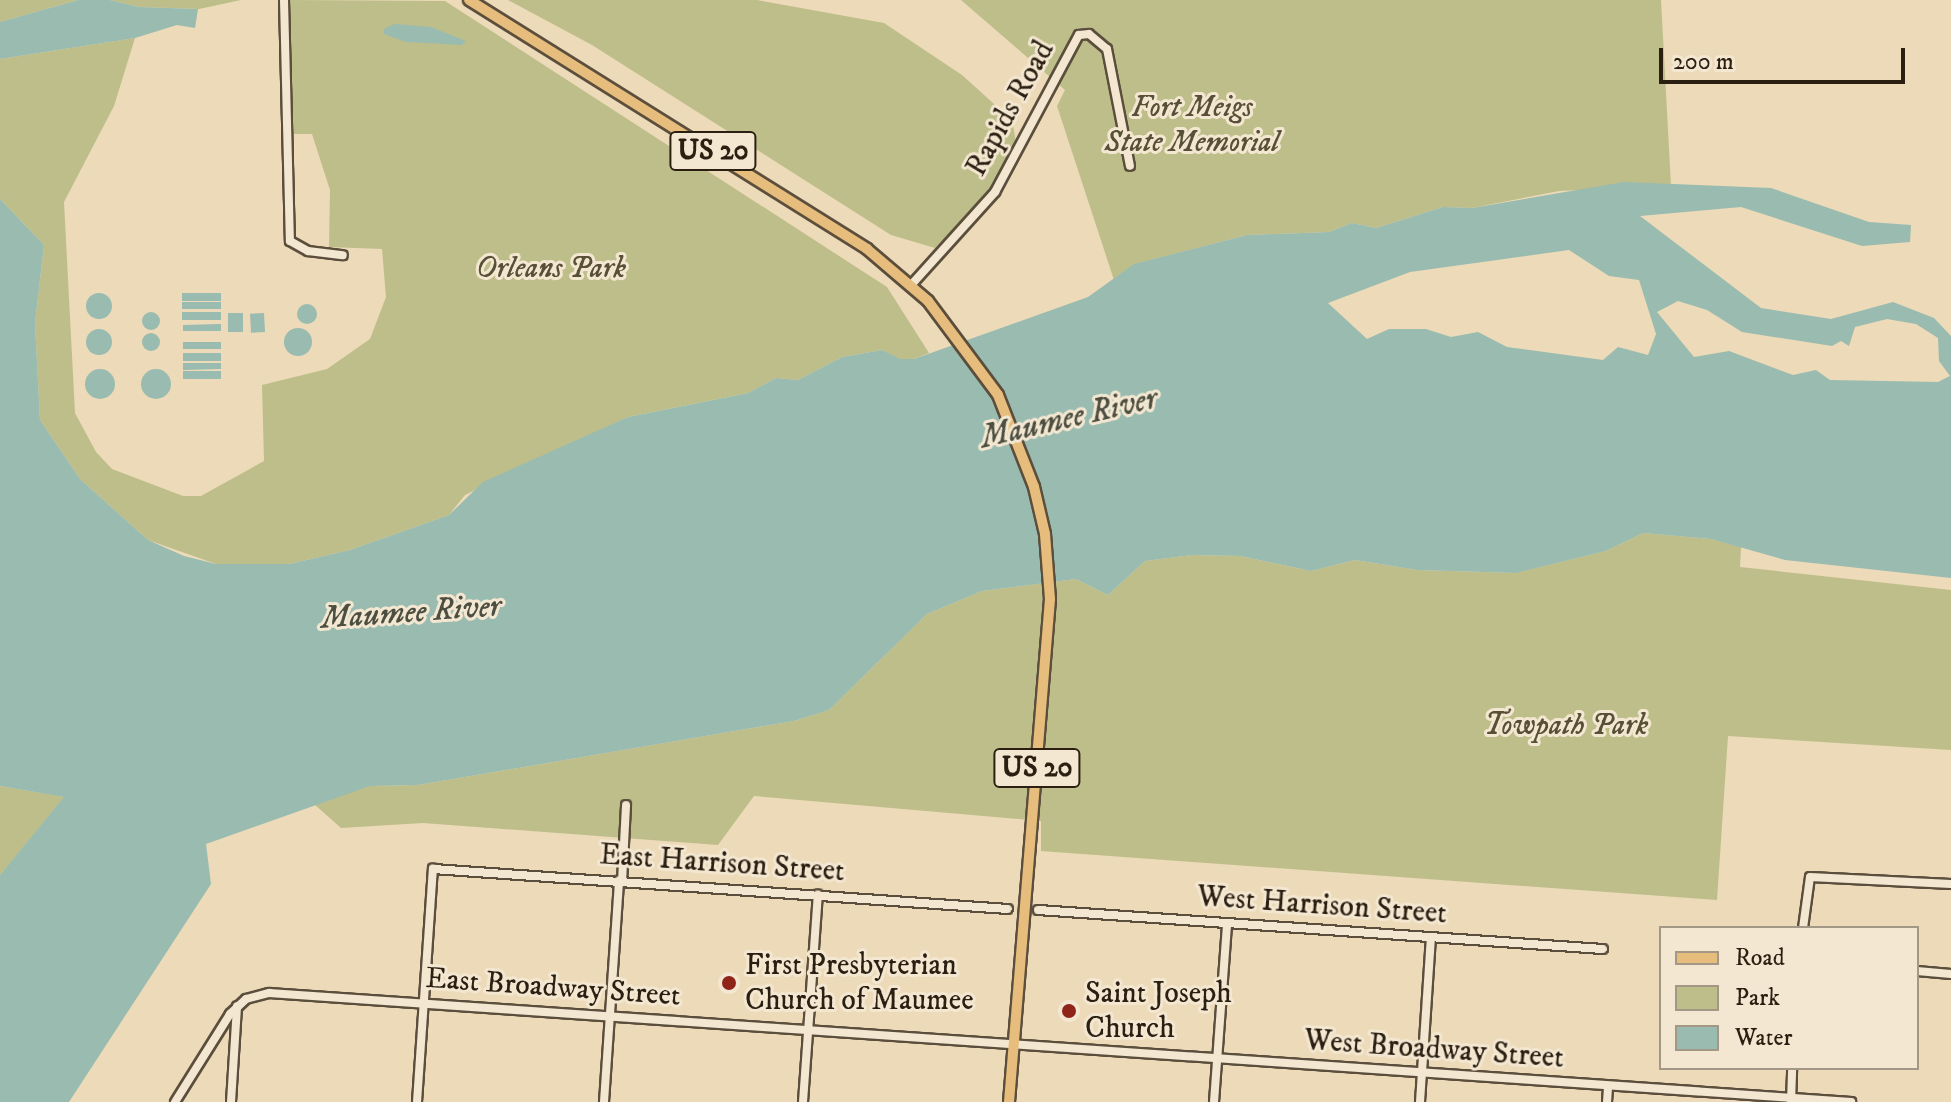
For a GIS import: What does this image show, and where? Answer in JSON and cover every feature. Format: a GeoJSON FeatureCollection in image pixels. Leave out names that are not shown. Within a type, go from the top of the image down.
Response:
{"type":"FeatureCollection","features":[{"type":"Feature","properties":{"kind":"main road","name":"US 20"},"geometry":{"type":"LineString","coordinates":[[469,0],[808,210],[912,284],[945,319],[998,395],[1034,487],[1049,567],[1049,627],[1009,1102]]}},
{"type":"Feature","properties":{"kind":"street"},"geometry":{"type":"LineString","coordinates":[[284,0],[290,241],[305,250],[343,255]]}},
{"type":"Feature","properties":{"kind":"street","name":"Rapids Road"},"geometry":{"type":"LineString","coordinates":[[912,284],[1002,182],[1079,35],[1089,34],[1107,49],[1130,166]]}},
{"type":"Feature","properties":{"kind":"street"},"geometry":{"type":"LineString","coordinates":[[604,1102],[626,805]]}},
{"type":"Feature","properties":{"kind":"street","name":"East Harrison Street"},"geometry":{"type":"LineString","coordinates":[[423,1003],[433,869],[1008,909]]}},
{"type":"Feature","properties":{"kind":"street"},"geometry":{"type":"LineString","coordinates":[[1803,926],[1807,879],[1951,884]]}},
{"type":"Feature","properties":{"kind":"street"},"geometry":{"type":"LineString","coordinates":[[803,1102],[818,895]]}},
{"type":"Feature","properties":{"kind":"street","name":"West Harrison Street"},"geometry":{"type":"LineString","coordinates":[[1038,910],[1603,949]]}},
{"type":"Feature","properties":{"kind":"street"},"geometry":{"type":"LineString","coordinates":[[1214,1102],[1227,923]]}},
{"type":"Feature","properties":{"kind":"street"},"geometry":{"type":"LineString","coordinates":[[1420,1102],[1431,937]]}},
{"type":"Feature","properties":{"kind":"street"},"geometry":{"type":"LineString","coordinates":[[1919,971],[1951,974]]}},
{"type":"Feature","properties":{"kind":"street","name":"East Broadway Street"},"geometry":{"type":"LineString","coordinates":[[237,1006],[269,993],[1013,1044]]}},
{"type":"Feature","properties":{"kind":"street"},"geometry":{"type":"LineString","coordinates":[[417,1102],[423,1003]]}},
{"type":"Feature","properties":{"kind":"street"},"geometry":{"type":"LineString","coordinates":[[175,1102],[237,1006]]}},
{"type":"Feature","properties":{"kind":"street"},"geometry":{"type":"LineString","coordinates":[[231,1102],[237,1006]]}},
{"type":"Feature","properties":{"kind":"street","name":"West Broadway Street"},"geometry":{"type":"LineString","coordinates":[[1013,1044],[1851,1102]]}},
{"type":"Feature","properties":{"kind":"street"},"geometry":{"type":"LineString","coordinates":[[1791,1100],[1792,1070]]}},
{"type":"Feature","properties":{"kind":"street"},"geometry":{"type":"LineString","coordinates":[[1607,1102],[1608,1086]]}},
{"type":"Feature","properties":{"kind":"green space"},"geometry":{"type":"Polygon","coordinates":[[[0,0],[78,0],[0,22],[0,0]]]}},
{"type":"Feature","properties":{"kind":"green space"},"geometry":{"type":"Polygon","coordinates":[[[110,0],[241,0],[199,9],[139,7],[110,0]]]}},
{"type":"Feature","properties":{"kind":"green space","name":"Orleans Park"},"geometry":{"type":"Polygon","coordinates":[[[290,0],[445,1],[887,287],[929,353],[900,360],[882,350],[842,357],[798,380],[776,378],[748,393],[628,417],[465,495],[449,515],[350,550],[289,564],[216,564],[148,540],[80,479],[40,420],[35,323],[44,245],[0,199],[0,59],[135,38],[114,106],[64,202],[75,413],[96,452],[112,469],[183,496],[201,496],[264,461],[262,385],[327,369],[370,339],[386,297],[382,249],[329,247],[330,190],[312,134],[292,134],[290,0]]]}},
{"type":"Feature","properties":{"kind":"green space"},"geometry":{"type":"Polygon","coordinates":[[[508,0],[757,0],[884,23],[962,75],[1004,113],[1013,125],[1017,149],[980,202],[935,248],[891,235],[592,45],[508,0]]]}},
{"type":"Feature","properties":{"kind":"green space","name":"Fort Meigs State Memorial"},"geometry":{"type":"Polygon","coordinates":[[[961,0],[1661,0],[1671,186],[1559,191],[1472,208],[1443,207],[1376,228],[1352,223],[1329,232],[1247,235],[1135,264],[1114,280],[1057,106],[1065,90],[961,0]]]}},
{"type":"Feature","properties":{"kind":"green space","name":"Towpath Park"},"geometry":{"type":"Polygon","coordinates":[[[1643,533],[1711,539],[1741,547],[1740,567],[1951,590],[1951,750],[1728,736],[1717,900],[1041,851],[1041,821],[754,796],[718,845],[423,823],[341,828],[314,804],[370,786],[418,785],[794,721],[829,710],[927,614],[982,591],[1076,579],[1108,595],[1145,561],[1192,555],[1240,556],[1311,571],[1355,560],[1417,570],[1515,573],[1606,551],[1643,533]]]}},
{"type":"Feature","properties":{"kind":"green space"},"geometry":{"type":"Polygon","coordinates":[[[0,786],[65,797],[0,875],[0,786]]]}},
{"type":"Feature","properties":{"kind":"water"},"geometry":{"type":"Polygon","coordinates":[[[78,0],[110,0],[139,7],[198,9],[195,28],[177,25],[135,38],[0,59],[0,22],[78,0]]]}},
{"type":"Feature","properties":{"kind":"water"},"geometry":{"type":"Polygon","coordinates":[[[394,24],[431,27],[466,41],[462,45],[406,42],[384,34],[384,29],[394,24]]]}},
{"type":"Feature","properties":{"kind":"water","name":"Maumee River"},"geometry":{"type":"Polygon","coordinates":[[[1624,182],[1771,188],[1869,222],[1911,225],[1910,242],[1862,246],[1741,207],[1640,216],[1761,308],[1831,319],[1893,302],[1934,318],[1951,336],[1951,578],[1785,560],[1711,539],[1643,533],[1606,551],[1516,573],[1417,570],[1355,560],[1311,571],[1240,556],[1192,555],[1145,561],[1108,595],[1076,579],[982,591],[927,614],[829,710],[794,721],[418,785],[370,786],[206,844],[211,884],[69,1102],[0,1102],[0,875],[64,797],[0,786],[0,199],[44,245],[35,323],[40,420],[80,479],[148,540],[184,556],[216,564],[289,564],[350,550],[449,515],[483,482],[628,417],[748,393],[776,378],[798,380],[842,357],[882,350],[900,359],[914,359],[1088,297],[1134,264],[1247,235],[1329,232],[1352,223],[1376,228],[1443,207],[1472,208],[1624,182]],[[1569,250],[1410,272],[1328,303],[1367,339],[1389,329],[1426,329],[1451,337],[1478,332],[1507,347],[1603,360],[1618,347],[1648,355],[1656,334],[1639,280],[1609,276],[1569,250]],[[1678,301],[1657,312],[1694,357],[1729,351],[1793,375],[1816,370],[1830,380],[1938,382],[1950,376],[1939,361],[1938,338],[1916,324],[1887,319],[1855,327],[1849,346],[1841,341],[1832,346],[1742,332],[1707,310],[1678,301]]]}},
{"type":"Feature","properties":{"kind":"water"},"geometry":{"type":"Polygon","coordinates":[[[99,293],[108,297],[112,306],[108,315],[99,319],[90,315],[86,306],[90,297],[99,293]]]}},
{"type":"Feature","properties":{"kind":"water"},"geometry":{"type":"Polygon","coordinates":[[[182,293],[221,293],[221,301],[182,301],[182,293]]]}},
{"type":"Feature","properties":{"kind":"water"},"geometry":{"type":"Polygon","coordinates":[[[182,302],[221,302],[221,309],[182,309],[182,302]]]}},
{"type":"Feature","properties":{"kind":"water"},"geometry":{"type":"Polygon","coordinates":[[[307,304],[314,307],[317,314],[314,321],[307,324],[300,321],[297,314],[300,307],[307,304]]]}},
{"type":"Feature","properties":{"kind":"water"},"geometry":{"type":"Polygon","coordinates":[[[147,312],[155,312],[160,321],[158,328],[147,330],[142,325],[142,317],[147,312]]]}},
{"type":"Feature","properties":{"kind":"water"},"geometry":{"type":"Polygon","coordinates":[[[182,312],[221,312],[221,320],[182,320],[182,312]]]}},
{"type":"Feature","properties":{"kind":"water"},"geometry":{"type":"Polygon","coordinates":[[[228,313],[243,313],[243,332],[228,332],[228,313]]]}},
{"type":"Feature","properties":{"kind":"water"},"geometry":{"type":"Polygon","coordinates":[[[264,313],[265,332],[251,333],[250,314],[264,313]]]}},
{"type":"Feature","properties":{"kind":"water"},"geometry":{"type":"Polygon","coordinates":[[[221,324],[221,331],[183,331],[183,325],[221,324]]]}},
{"type":"Feature","properties":{"kind":"water"},"geometry":{"type":"Polygon","coordinates":[[[298,328],[308,332],[312,342],[308,352],[298,356],[288,352],[284,342],[288,332],[298,328]]]}},
{"type":"Feature","properties":{"kind":"water"},"geometry":{"type":"Polygon","coordinates":[[[99,329],[108,333],[112,342],[108,351],[99,355],[90,351],[86,342],[90,333],[99,329]]]}},
{"type":"Feature","properties":{"kind":"water"},"geometry":{"type":"Polygon","coordinates":[[[147,333],[155,333],[160,342],[158,349],[147,351],[142,346],[142,338],[147,333]]]}},
{"type":"Feature","properties":{"kind":"water"},"geometry":{"type":"Polygon","coordinates":[[[183,342],[221,342],[221,349],[183,349],[183,342]]]}},
{"type":"Feature","properties":{"kind":"water"},"geometry":{"type":"Polygon","coordinates":[[[183,353],[221,353],[221,361],[183,361],[183,353]]]}},
{"type":"Feature","properties":{"kind":"water"},"geometry":{"type":"Polygon","coordinates":[[[183,363],[221,363],[221,369],[183,370],[183,363]]]}},
{"type":"Feature","properties":{"kind":"water"},"geometry":{"type":"Polygon","coordinates":[[[100,369],[111,373],[115,384],[111,395],[100,399],[89,395],[85,384],[89,373],[100,369]]]}},
{"type":"Feature","properties":{"kind":"water"},"geometry":{"type":"Polygon","coordinates":[[[156,369],[167,373],[171,384],[167,395],[156,399],[145,395],[141,384],[145,373],[156,369]]]}},
{"type":"Feature","properties":{"kind":"water"},"geometry":{"type":"Polygon","coordinates":[[[183,371],[221,371],[221,379],[183,379],[183,371]]]}},
{"type":"Feature","properties":{"kind":"place","name":"First Presbyterian Church of Maumee"},"geometry":{"type":"Point","coordinates":[729,983]}},
{"type":"Feature","properties":{"kind":"place","name":"Saint Joseph Church"},"geometry":{"type":"Point","coordinates":[1069,1011]}}]}
